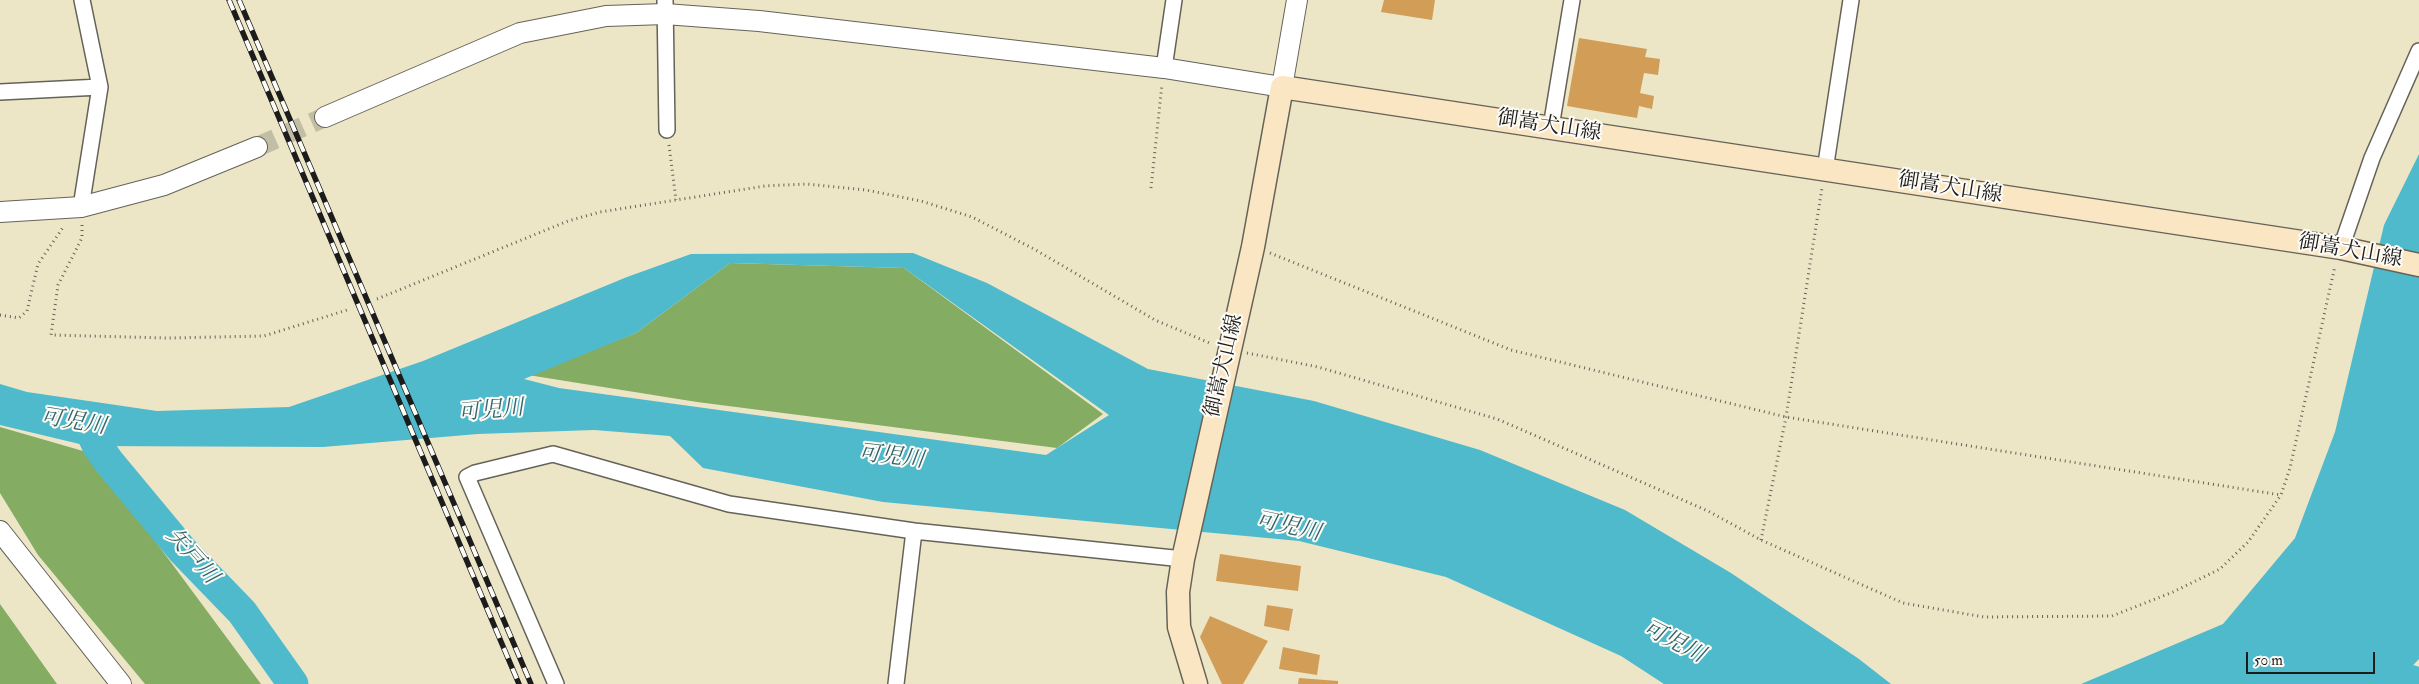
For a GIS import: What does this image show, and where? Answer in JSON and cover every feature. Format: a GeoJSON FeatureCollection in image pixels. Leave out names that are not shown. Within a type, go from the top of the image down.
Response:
{"type":"FeatureCollection","features":[{"type":"Feature","properties":{"kind":"main road","name":"御嵩犬山線"},"geometry":{"type":"LineString","coordinates":[[1196,684],[1179,627],[1178,592],[1184,554],[1228,350],[1253,247],[1282,87],[2341,248],[2419,265]]}},
{"type":"Feature","properties":{"kind":"street"},"geometry":{"type":"LineString","coordinates":[[81,206],[100,87],[82,0]]}},
{"type":"Feature","properties":{"kind":"street"},"geometry":{"type":"LineString","coordinates":[[1164,68],[1174,0]]}},
{"type":"Feature","properties":{"kind":"street"},"geometry":{"type":"LineString","coordinates":[[324,117],[520,33],[606,16],[665,7],[759,21],[1164,68],[1282,87],[1297,0]]}},
{"type":"Feature","properties":{"kind":"street"},"geometry":{"type":"LineString","coordinates":[[1551,127],[1572,0]]}},
{"type":"Feature","properties":{"kind":"street"},"geometry":{"type":"LineString","coordinates":[[1825,170],[1851,0]]}},
{"type":"Feature","properties":{"kind":"street"},"geometry":{"type":"LineString","coordinates":[[665,7],[667,130]]}},
{"type":"Feature","properties":{"kind":"street"},"geometry":{"type":"LineString","coordinates":[[2341,248],[2372,158],[2419,51]]}},
{"type":"Feature","properties":{"kind":"street"},"geometry":{"type":"LineString","coordinates":[[0,92],[100,87]]}},
{"type":"Feature","properties":{"kind":"street"},"geometry":{"type":"LineString","coordinates":[[0,212],[81,206],[164,185],[257,147]]}},
{"type":"Feature","properties":{"kind":"street"},"geometry":{"type":"LineString","coordinates":[[556,684],[467,477],[474,473],[553,454],[729,504],[914,531],[1184,554]]}},
{"type":"Feature","properties":{"kind":"street"},"geometry":{"type":"LineString","coordinates":[[0,531],[121,684]]}},
{"type":"Feature","properties":{"kind":"street"},"geometry":{"type":"LineString","coordinates":[[896,684],[914,531]]}},
{"type":"Feature","properties":{"kind":"path"},"geometry":{"type":"LineString","coordinates":[[1151,188],[1164,68]]}},
{"type":"Feature","properties":{"kind":"path"},"geometry":{"type":"LineString","coordinates":[[667,130],[676,200]]}},
{"type":"Feature","properties":{"kind":"path"},"geometry":{"type":"LineString","coordinates":[[1761,540],[1786,417],[1825,170]]}},
{"type":"Feature","properties":{"kind":"path"},"geometry":{"type":"LineString","coordinates":[[377,299],[568,221],[600,212],[765,186],[808,184],[866,190],[921,201],[972,217],[1034,249],[1155,320],[1194,338],[1228,350],[1318,367],[1497,419],[1708,510],[1761,540],[1903,603],[1984,617],[2112,616],[2173,592],[2220,568],[2248,542],[2281,495],[2290,468],[2335,267],[2341,248]]}},
{"type":"Feature","properties":{"kind":"path"},"geometry":{"type":"LineString","coordinates":[[81,206],[82,238],[58,285],[51,335],[169,338],[264,336],[347,310]]}},
{"type":"Feature","properties":{"kind":"path"},"geometry":{"type":"LineString","coordinates":[[0,315],[19,318],[27,311],[38,264],[60,231],[81,206]]}},
{"type":"Feature","properties":{"kind":"path"},"geometry":{"type":"LineString","coordinates":[[1253,247],[1511,350],[1786,417],[2281,495]]}},
{"type":"Feature","properties":{"kind":"green space"},"geometry":{"type":"Polygon","coordinates":[[[730,263],[904,268],[1103,414],[1057,448],[697,402],[528,375],[636,333],[730,263]]]}},
{"type":"Feature","properties":{"kind":"green space"},"geometry":{"type":"Polygon","coordinates":[[[0,427],[90,453],[261,684],[145,684],[38,555],[0,493],[0,427]]]}},
{"type":"Feature","properties":{"kind":"green space"},"geometry":{"type":"Polygon","coordinates":[[[0,604],[57,684],[0,684],[0,604]]]}},
{"type":"Feature","properties":{"kind":"water"},"geometry":{"type":"Polygon","coordinates":[[[2419,154],[2419,659],[2395,684],[2081,684],[2223,624],[2295,538],[2335,432],[2384,225],[2419,154]]]}},
{"type":"Feature","properties":{"kind":"water","name":"可児川"},"geometry":{"type":"Polygon","coordinates":[[[913,253],[987,283],[1148,369],[1314,401],[1480,450],[1625,510],[1731,573],[1859,659],[1891,684],[1664,684],[1621,656],[1446,577],[1299,541],[883,502],[703,468],[670,436],[594,430],[478,434],[323,447],[88,446],[0,425],[0,384],[27,392],[157,411],[289,407],[423,361],[627,277],[691,254],[913,253]],[[730,263],[636,333],[524,379],[559,388],[1046,455],[1109,415],[904,268],[730,263]]]}},
{"type":"Feature","properties":{"kind":"building"},"geometry":{"type":"Polygon","coordinates":[[[1384,0],[1435,0],[1432,20],[1381,12],[1384,0]]]}},
{"type":"Feature","properties":{"kind":"building"},"geometry":{"type":"Polygon","coordinates":[[[1579,38],[1647,49],[1645,57],[1660,59],[1658,75],[1644,73],[1640,93],[1654,96],[1652,109],[1639,106],[1637,118],[1567,106],[1579,38]]]}},
{"type":"Feature","properties":{"kind":"building"},"geometry":{"type":"Polygon","coordinates":[[[1220,554],[1301,566],[1298,591],[1216,581],[1220,554]]]}},
{"type":"Feature","properties":{"kind":"building"},"geometry":{"type":"Polygon","coordinates":[[[1267,605],[1293,609],[1289,631],[1264,626],[1267,605]]]}},
{"type":"Feature","properties":{"kind":"building"},"geometry":{"type":"Polygon","coordinates":[[[1210,616],[1268,641],[1243,684],[1222,684],[1200,637],[1210,616]]]}},
{"type":"Feature","properties":{"kind":"building"},"geometry":{"type":"Polygon","coordinates":[[[1283,647],[1320,655],[1317,675],[1279,669],[1283,647]]]}},
{"type":"Feature","properties":{"kind":"building"},"geometry":{"type":"Polygon","coordinates":[[[1299,678],[1338,681],[1338,684],[1298,684],[1299,678]]]}},
{"type":"Feature","properties":{"kind":"waterway","name":"矢戸川"},"geometry":{"type":"LineString","coordinates":[[90,430],[97,445],[109,462],[183,551],[242,612],[293,684]]}},
{"type":"Feature","properties":{"kind":"waterway"},"geometry":{"type":"LineString","coordinates":[[2362,660],[2386,673],[2419,683]]}},
{"type":"Feature","properties":{"kind":"tunnel"},"geometry":{"type":"LineString","coordinates":[[257,147],[325,117]]}},
{"type":"Feature","properties":{"kind":"railway"},"geometry":{"type":"LineString","coordinates":[[229,0],[519,684]]}},
{"type":"Feature","properties":{"kind":"railway"},"geometry":{"type":"LineString","coordinates":[[239,0],[531,684]]}}]}
